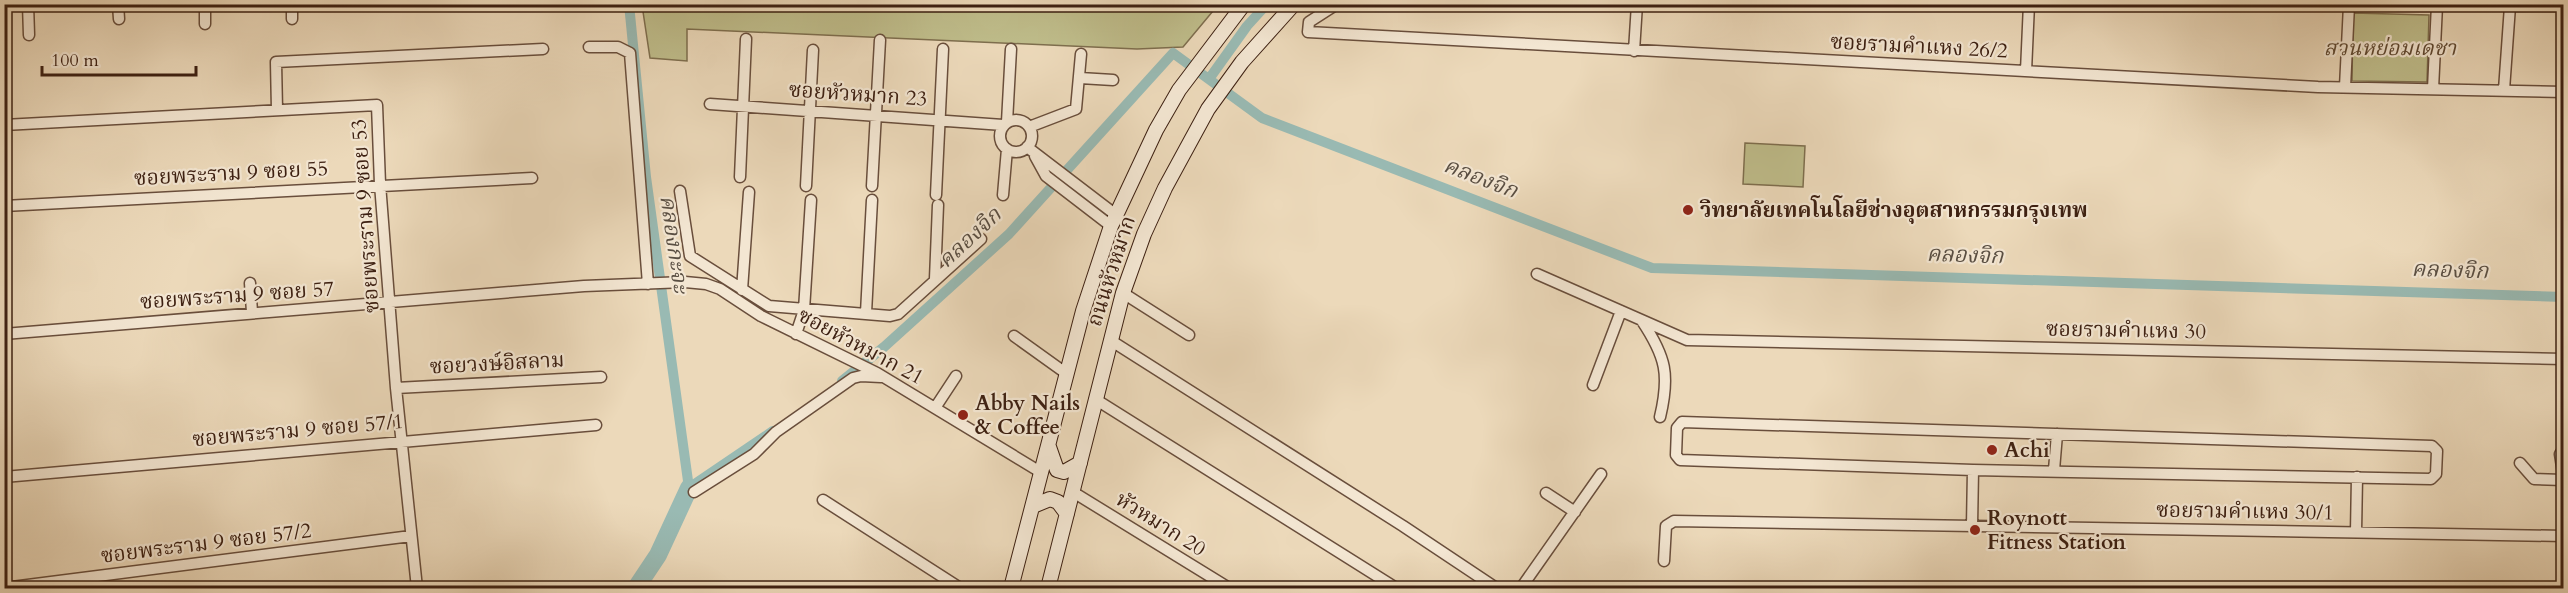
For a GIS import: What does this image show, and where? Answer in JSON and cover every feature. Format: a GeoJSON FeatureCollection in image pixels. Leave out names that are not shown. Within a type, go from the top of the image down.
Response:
{"type":"FeatureCollection","features":[{"type":"Feature","properties":{"kind":"main road","name":"ถนนหัวหมาก"},"geometry":{"type":"LineString","coordinates":[[1011,588],[1083,311],[1113,220],[1156,130],[1179,90],[1244,4]]}},
{"type":"Feature","properties":{"kind":"main road","name":"ถนนหัวหมาก"},"geometry":{"type":"LineString","coordinates":[[1048,588],[1123,293],[1155,207],[1208,109],[1255,47],[1294,4]]}},
{"type":"Feature","properties":{"kind":"main road"},"geometry":{"type":"LineString","coordinates":[[1049,447],[1058,470],[1064,472],[1080,464]]}},
{"type":"Feature","properties":{"kind":"main road"},"geometry":{"type":"LineString","coordinates":[[1033,506],[1050,499],[1058,502],[1067,514]]}},
{"type":"Feature","properties":{"kind":"street"},"geometry":{"type":"LineString","coordinates":[[28,4],[29,35]]}},
{"type":"Feature","properties":{"kind":"street"},"geometry":{"type":"LineString","coordinates":[[118,4],[119,19]]}},
{"type":"Feature","properties":{"kind":"street"},"geometry":{"type":"LineString","coordinates":[[205,4],[206,24]]}},
{"type":"Feature","properties":{"kind":"street"},"geometry":{"type":"LineString","coordinates":[[292,4],[292,19]]}},
{"type":"Feature","properties":{"kind":"street"},"geometry":{"type":"LineString","coordinates":[[1634,51],[1637,4]]}},
{"type":"Feature","properties":{"kind":"street"},"geometry":{"type":"LineString","coordinates":[[2026,71],[2029,4]]}},
{"type":"Feature","properties":{"kind":"street"},"geometry":{"type":"LineString","coordinates":[[2327,4],[2564,6]]}},
{"type":"Feature","properties":{"kind":"street"},"geometry":{"type":"LineString","coordinates":[[2345,87],[2349,5]]}},
{"type":"Feature","properties":{"kind":"street"},"geometry":{"type":"LineString","coordinates":[[2433,89],[2437,5]]}},
{"type":"Feature","properties":{"kind":"street","name":"ซอยรามคำแหง 26/2"},"geometry":{"type":"LineString","coordinates":[[1330,6],[1309,22],[1308,32],[2345,87],[2564,92]]}},
{"type":"Feature","properties":{"kind":"street"},"geometry":{"type":"LineString","coordinates":[[2504,90],[2510,6]]}},
{"type":"Feature","properties":{"kind":"street"},"geometry":{"type":"LineString","coordinates":[[740,177],[746,39]]}},
{"type":"Feature","properties":{"kind":"street"},"geometry":{"type":"LineString","coordinates":[[872,186],[880,40]]}},
{"type":"Feature","properties":{"kind":"street"},"geometry":{"type":"LineString","coordinates":[[589,47],[618,47],[630,53],[650,284]]}},
{"type":"Feature","properties":{"kind":"street"},"geometry":{"type":"LineString","coordinates":[[277,110],[276,62],[543,49]]}},
{"type":"Feature","properties":{"kind":"street"},"geometry":{"type":"LineString","coordinates":[[934,279],[943,49]]}},
{"type":"Feature","properties":{"kind":"street"},"geometry":{"type":"LineString","coordinates":[[1003,195],[1007,149],[999,135],[1005,124],[1011,49]]}},
{"type":"Feature","properties":{"kind":"street"},"geometry":{"type":"LineString","coordinates":[[806,186],[813,50]]}},
{"type":"Feature","properties":{"kind":"street"},"geometry":{"type":"LineString","coordinates":[[1081,54],[1076,108],[1029,127],[1031,151],[1079,202],[1113,220]]}},
{"type":"Feature","properties":{"kind":"street"},"geometry":{"type":"LineString","coordinates":[[1080,78],[1113,80]]}},
{"type":"Feature","properties":{"kind":"street","name":"ซอยหัวหมาก 23"},"geometry":{"type":"LineString","coordinates":[[710,104],[1005,124],[1022,121],[1029,127]]}},
{"type":"Feature","properties":{"kind":"street","name":"ซอยพระราม 9 ซอย 53"},"geometry":{"type":"LineString","coordinates":[[4,125],[377,105],[380,184],[396,388],[417,588]]}},
{"type":"Feature","properties":{"kind":"street"},"geometry":{"type":"LineString","coordinates":[[1007,149],[1017,152],[1031,151]]}},
{"type":"Feature","properties":{"kind":"street"},"geometry":{"type":"LineString","coordinates":[[1050,172],[1085,192],[1113,220]]}},
{"type":"Feature","properties":{"kind":"street","name":"ซอยพระราม 9 ซอย 55"},"geometry":{"type":"LineString","coordinates":[[4,206],[380,184],[532,178]]}},
{"type":"Feature","properties":{"kind":"street"},"geometry":{"type":"LineString","coordinates":[[680,190],[690,256],[769,306],[890,316],[898,314],[934,279],[981,239]]}},
{"type":"Feature","properties":{"kind":"street"},"geometry":{"type":"LineString","coordinates":[[742,290],[749,192]]}},
{"type":"Feature","properties":{"kind":"street"},"geometry":{"type":"LineString","coordinates":[[796,334],[804,310],[811,200]]}},
{"type":"Feature","properties":{"kind":"street"},"geometry":{"type":"LineString","coordinates":[[866,313],[872,200]]}},
{"type":"Feature","properties":{"kind":"street"},"geometry":{"type":"LineString","coordinates":[[1537,274],[1642,321],[1658,344],[1664,368],[1667,386],[1660,417]]}},
{"type":"Feature","properties":{"kind":"street","name":"ซอยหัวหมาก 21"},"geometry":{"type":"LineString","coordinates":[[650,284],[685,282],[720,289],[760,316],[881,375],[1042,473]]}},
{"type":"Feature","properties":{"kind":"street"},"geometry":{"type":"LineString","coordinates":[[250,283],[252,312]]}},
{"type":"Feature","properties":{"kind":"street","name":"ซอยพระราม 9 ซอย 57"},"geometry":{"type":"LineString","coordinates":[[4,334],[252,312],[650,284]]}},
{"type":"Feature","properties":{"kind":"street"},"geometry":{"type":"LineString","coordinates":[[1123,293],[1189,334]]}},
{"type":"Feature","properties":{"kind":"street"},"geometry":{"type":"LineString","coordinates":[[1593,385],[1621,311]]}},
{"type":"Feature","properties":{"kind":"street","name":"ซอยรามคำแหง 30"},"geometry":{"type":"LineString","coordinates":[[1642,321],[1687,340],[2564,358]]}},
{"type":"Feature","properties":{"kind":"street"},"geometry":{"type":"LineString","coordinates":[[1014,336],[1066,374]]}},
{"type":"Feature","properties":{"kind":"street"},"geometry":{"type":"LineString","coordinates":[[1110,340],[1403,526],[1496,588]]}},
{"type":"Feature","properties":{"kind":"street"},"geometry":{"type":"LineString","coordinates":[[694,492],[754,454],[776,432],[856,376],[881,375]]}},
{"type":"Feature","properties":{"kind":"street"},"geometry":{"type":"LineString","coordinates":[[935,408],[956,376]]}},
{"type":"Feature","properties":{"kind":"street","name":"ซอยวงษ์อิสลาม"},"geometry":{"type":"LineString","coordinates":[[396,388],[601,377]]}},
{"type":"Feature","properties":{"kind":"street"},"geometry":{"type":"LineString","coordinates":[[1095,399],[1396,588]]}},
{"type":"Feature","properties":{"kind":"street"},"geometry":{"type":"LineString","coordinates":[[1682,422],[2432,446],[2438,451],[2435,478],[1973,470],[1680,460],[1676,454],[1677,428],[1682,422]]}},
{"type":"Feature","properties":{"kind":"street","name":"ซอยพระราม 9 ซอย 57/1"},"geometry":{"type":"LineString","coordinates":[[4,477],[596,425]]}},
{"type":"Feature","properties":{"kind":"street"},"geometry":{"type":"LineString","coordinates":[[2055,470],[2056,434]]}},
{"type":"Feature","properties":{"kind":"street"},"geometry":{"type":"LineString","coordinates":[[2520,463],[2534,479],[2563,480],[2560,454],[2564,448]]}},
{"type":"Feature","properties":{"kind":"street"},"geometry":{"type":"LineString","coordinates":[[1972,526],[1973,470]]}},
{"type":"Feature","properties":{"kind":"street"},"geometry":{"type":"LineString","coordinates":[[1521,588],[1601,474]]}},
{"type":"Feature","properties":{"kind":"street"},"geometry":{"type":"LineString","coordinates":[[2356,532],[2357,477]]}},
{"type":"Feature","properties":{"kind":"street","name":"หัวหมาก 20"},"geometry":{"type":"LineString","coordinates":[[1073,492],[1229,588]]}},
{"type":"Feature","properties":{"kind":"street"},"geometry":{"type":"LineString","coordinates":[[1546,493],[1575,512]]}},
{"type":"Feature","properties":{"kind":"street"},"geometry":{"type":"LineString","coordinates":[[823,500],[960,588]]}},
{"type":"Feature","properties":{"kind":"street","name":"ซอยรามคำแหง 30/1"},"geometry":{"type":"LineString","coordinates":[[1664,561],[1666,526],[1674,521],[2564,536]]}},
{"type":"Feature","properties":{"kind":"street","name":"ซอยพระราม 9 ซอย 57/2"},"geometry":{"type":"LineString","coordinates":[[4,588],[411,536]]}},
{"type":"Feature","properties":{"kind":"green space"},"geometry":{"type":"Polygon","coordinates":[[[642,5],[1218,5],[1183,47],[1137,49],[687,29],[687,61],[650,58],[642,5]]]}},
{"type":"Feature","properties":{"kind":"green space","name":"สวนหย่อมเดชา"},"geometry":{"type":"Polygon","coordinates":[[[2353,13],[2429,15],[2427,82],[2352,81],[2353,13]]]}},
{"type":"Feature","properties":{"kind":"green space"},"geometry":{"type":"Polygon","coordinates":[[[1745,143],[1805,146],[1803,187],[1743,184],[1745,143]]]}},
{"type":"Feature","properties":{"kind":"waterway","name":"คลองกะจะ"},"geometry":{"type":"LineString","coordinates":[[629,4],[646,177],[689,488],[773,431]]}},
{"type":"Feature","properties":{"kind":"waterway"},"geometry":{"type":"LineString","coordinates":[[1209,79],[1247,26],[1267,4]]}},
{"type":"Feature","properties":{"kind":"waterway","name":"คลองจิก"},"geometry":{"type":"LineString","coordinates":[[842,381],[884,347],[1009,234],[1173,53],[1262,118],[1652,268],[2564,297]]}},
{"type":"Feature","properties":{"kind":"waterway","name":"คลองจิก"},"geometry":{"type":"LineString","coordinates":[[636,588],[658,555],[689,488]]}},
{"type":"Feature","properties":{"kind":"place","name":"วิทยาลัยเทคโนโลยีช่างอุตสาหกรรมกรุงเทพ"},"geometry":{"type":"Point","coordinates":[1688,210]}},
{"type":"Feature","properties":{"kind":"place","name":"Abby Nails & Coffee"},"geometry":{"type":"Point","coordinates":[963,415]}},
{"type":"Feature","properties":{"kind":"place","name":"Achi"},"geometry":{"type":"Point","coordinates":[1992,450]}},
{"type":"Feature","properties":{"kind":"place","name":"Roynott Fitness Station"},"geometry":{"type":"Point","coordinates":[1975,530]}}]}
